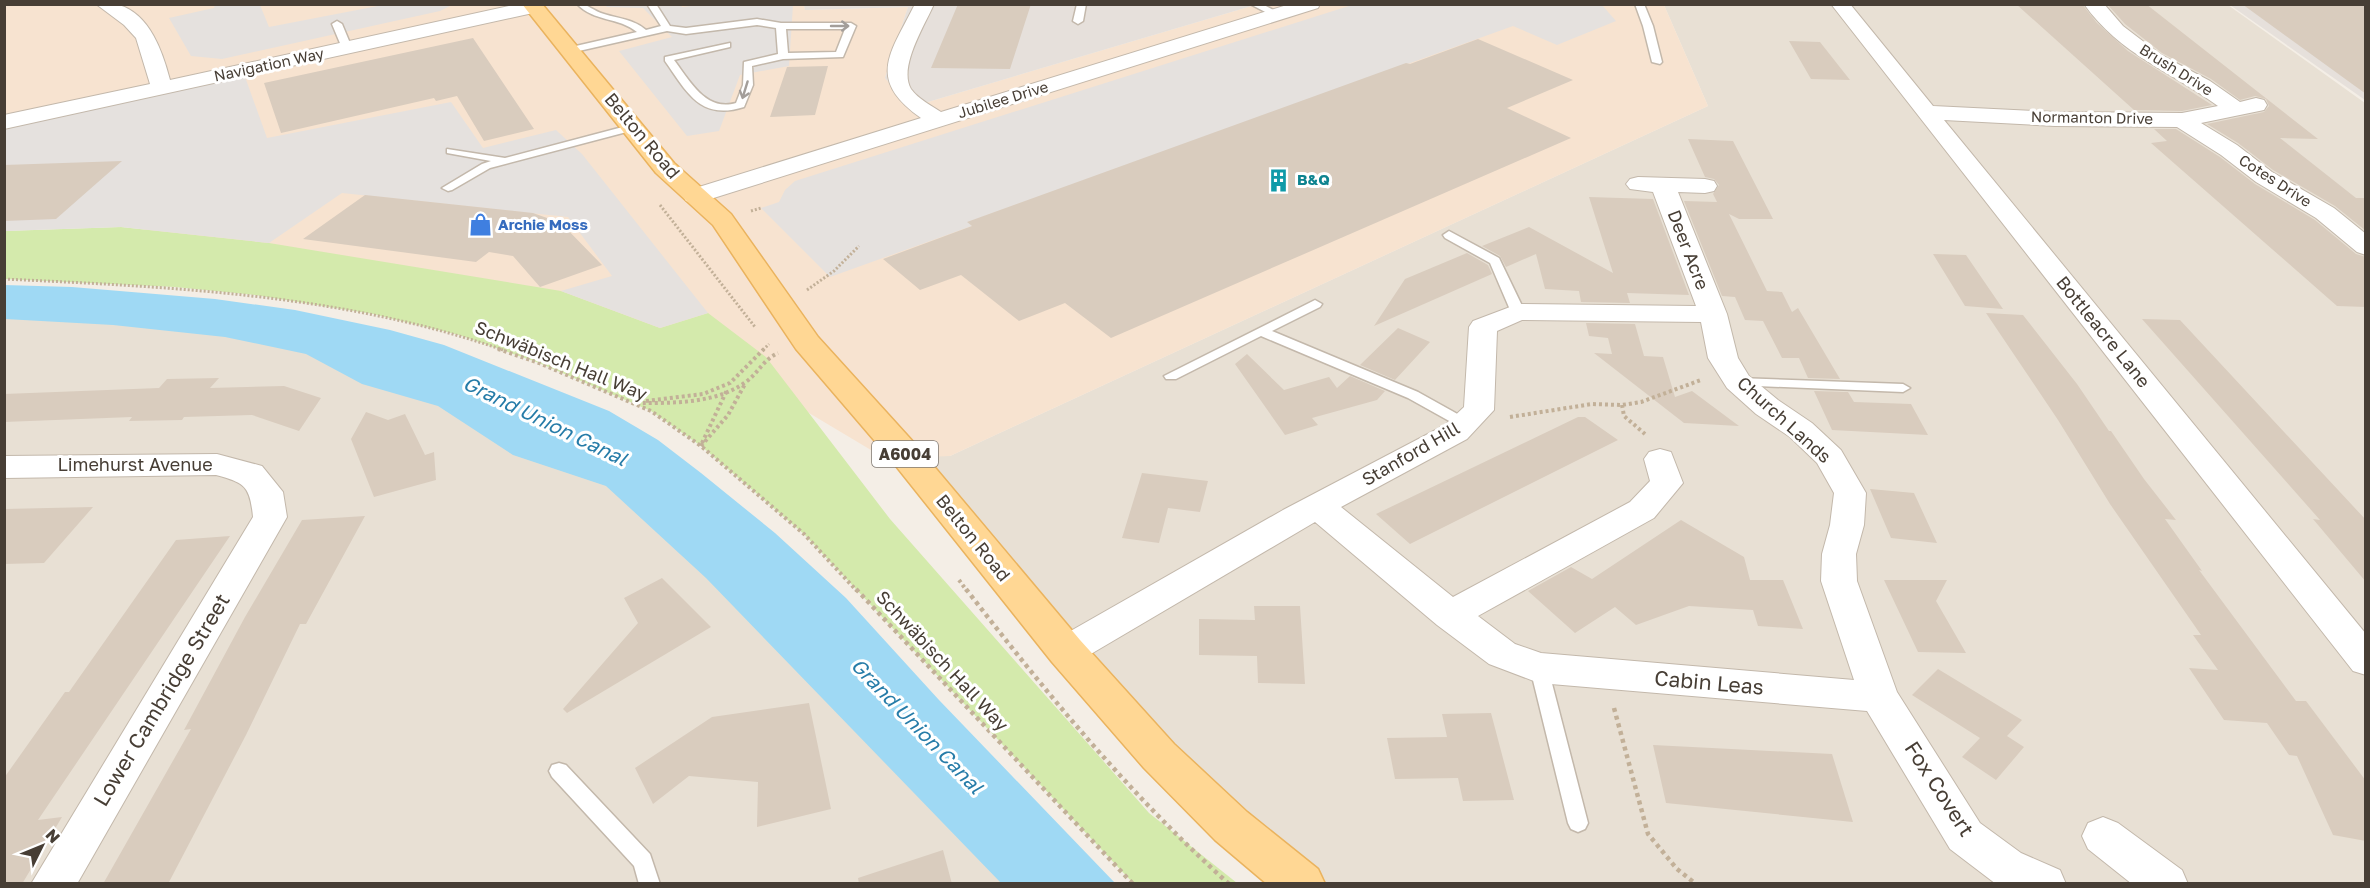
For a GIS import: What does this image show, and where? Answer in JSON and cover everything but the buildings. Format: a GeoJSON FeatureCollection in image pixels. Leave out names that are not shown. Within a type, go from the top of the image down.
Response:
{"type":"FeatureCollection","features":[{"type":"Feature","properties":{"kind":"main road","name":"Belton Road"},"geometry":{"type":"LineString","coordinates":[[532,6],[634,127],[665,168],[722,220],[807,343],[904,453],[1066,651],[1159,756],[1231,826],[1302,884]]}},
{"type":"Feature","properties":{"kind":"street"},"geometry":{"type":"LineString","coordinates":[[105,4],[141,28],[153,49],[161,88]]}},
{"type":"Feature","properties":{"kind":"street"},"geometry":{"type":"LineString","coordinates":[[925,4],[898,60],[898,77],[900,87],[908,97],[937,120]]}},
{"type":"Feature","properties":{"kind":"street","name":"Jubilee Drive"},"geometry":{"type":"LineString","coordinates":[[695,196],[1311,4]]}},
{"type":"Feature","properties":{"kind":"street","name":"Bottleacre Lane"},"geometry":{"type":"LineString","coordinates":[[1840,4],[2366,661]]}},
{"type":"Feature","properties":{"kind":"street","name":"Brush Drive"},"geometry":{"type":"LineString","coordinates":[[2093,4],[2116,30],[2154,59],[2203,85],[2234,108]]}},
{"type":"Feature","properties":{"kind":"street","name":"Navigation Way"},"geometry":{"type":"LineString","coordinates":[[4,122],[532,6]]}},
{"type":"Feature","properties":{"kind":"street","name":"Normanton Drive"},"geometry":{"type":"LineString","coordinates":[[1927,112],[2055,119],[2182,120],[2256,105]]}},
{"type":"Feature","properties":{"kind":"street","name":"Cotes Drive"},"geometry":{"type":"LineString","coordinates":[[2182,120],[2229,150],[2264,177],[2325,213],[2366,247]]}},
{"type":"Feature","properties":{"kind":"street","name":"Deer Acre"},"geometry":{"type":"LineString","coordinates":[[1705,186],[1651,184],[1713,314]]}},
{"type":"Feature","properties":{"kind":"street","name":"Stanford Hill"},"geometry":{"type":"LineString","coordinates":[[1066,651],[1318,506],[1456,432],[1479,410],[1483,327],[1518,312],[1713,314]]}},
{"type":"Feature","properties":{"kind":"street","name":"Church Lands"},"geometry":{"type":"LineString","coordinates":[[1713,314],[1723,358],[1734,376],[1767,407],[1801,430],[1830,457],[1850,493],[1847,525],[1839,554],[1839,581],[1879,697]]}},
{"type":"Feature","properties":{"kind":"street"},"geometry":{"type":"LineString","coordinates":[[1450,615],[1642,510],[1667,483],[1660,459]]}},
{"type":"Feature","properties":{"kind":"street","name":"Limehurst Avenue"},"geometry":{"type":"LineString","coordinates":[[4,467],[217,464],[251,474],[267,492],[270,517]]}},
{"type":"Feature","properties":{"kind":"street","name":"Cabin Leas"},"geometry":{"type":"LineString","coordinates":[[1318,506],[1450,615],[1502,654],[1539,668],[1879,697]]}},
{"type":"Feature","properties":{"kind":"street","name":"Lower Cambridge Street"},"geometry":{"type":"LineString","coordinates":[[53,884],[270,517]]}},
{"type":"Feature","properties":{"kind":"street","name":"Fox Covert"},"geometry":{"type":"LineString","coordinates":[[1879,697],[1965,836],[2006,867],[2044,884]]}},
{"type":"Feature","properties":{"kind":"street"},"geometry":{"type":"LineString","coordinates":[[2103,837],[2149,880]]}},
{"type":"Feature","properties":{"kind":"lane"},"geometry":{"type":"LineString","coordinates":[[581,4],[595,16],[636,25],[644,33]]}},
{"type":"Feature","properties":{"kind":"lane"},"geometry":{"type":"LineString","coordinates":[[651,4],[667,28]]}},
{"type":"Feature","properties":{"kind":"lane"},"geometry":{"type":"LineString","coordinates":[[1078,21],[1082,4]]}},
{"type":"Feature","properties":{"kind":"lane"},"geometry":{"type":"LineString","coordinates":[[1254,4],[1278,15]]}},
{"type":"Feature","properties":{"kind":"lane"},"geometry":{"type":"LineString","coordinates":[[1639,4],[1648,26],[1656,62]]}},
{"type":"Feature","properties":{"kind":"lane"},"geometry":{"type":"LineString","coordinates":[[570,50],[667,28],[686,31],[757,22],[782,26],[851,26],[840,55],[737,55],[668,59],[704,104],[714,109],[725,110],[740,105],[748,86],[737,55],[712,28]]}},
{"type":"Feature","properties":{"kind":"lane"},"geometry":{"type":"LineString","coordinates":[[337,24],[347,48]]}},
{"type":"Feature","properties":{"kind":"lane"},"geometry":{"type":"LineString","coordinates":[[782,26],[783,56]]}},
{"type":"Feature","properties":{"kind":"lane"},"geometry":{"type":"LineString","coordinates":[[448,188],[486,166],[634,127]]}},
{"type":"Feature","properties":{"kind":"lane"},"geometry":{"type":"LineString","coordinates":[[452,151],[473,156],[512,160]]}},
{"type":"Feature","properties":{"kind":"lane"},"geometry":{"type":"LineString","coordinates":[[1449,235],[1495,261],[1518,312]]}},
{"type":"Feature","properties":{"kind":"lane"},"geometry":{"type":"LineString","coordinates":[[1170,376],[1315,304]]}},
{"type":"Feature","properties":{"kind":"lane"},"geometry":{"type":"LineString","coordinates":[[1260,331],[1413,395],[1465,424]]}},
{"type":"Feature","properties":{"kind":"lane"},"geometry":{"type":"LineString","coordinates":[[1734,376],[1903,388]]}},
{"type":"Feature","properties":{"kind":"lane"},"geometry":{"type":"LineString","coordinates":[[1539,668],[1578,823]]}},
{"type":"Feature","properties":{"kind":"lane"},"geometry":{"type":"LineString","coordinates":[[559,771],[643,861],[650,884]]}},
{"type":"Feature","properties":{"kind":"path","name":"Schwäbisch Hall Way"},"geometry":{"type":"LineString","coordinates":[[4,279],[78,281],[220,292],[373,314],[459,335],[539,363],[651,411],[701,446],[804,534],[1134,884]]}},
{"type":"Feature","properties":{"kind":"path"},"geometry":{"type":"LineString","coordinates":[[701,446],[728,415],[746,383],[766,357],[807,343]]}},
{"type":"Feature","properties":{"kind":"path"},"geometry":{"type":"LineString","coordinates":[[701,446],[709,427],[721,410],[730,383],[769,344]]}},
{"type":"Feature","properties":{"kind":"path"},"geometry":{"type":"LineString","coordinates":[[1465,424],[1592,404],[1622,405],[1641,402],[1734,376]]}},
{"type":"Feature","properties":{"kind":"path"},"geometry":{"type":"LineString","coordinates":[[633,403],[703,393],[730,383]]}},
{"type":"Feature","properties":{"kind":"path"},"geometry":{"type":"LineString","coordinates":[[633,403],[682,403],[746,383]]}},
{"type":"Feature","properties":{"kind":"path"},"geometry":{"type":"LineString","coordinates":[[1622,405],[1624,416],[1656,445],[1660,459]]}},
{"type":"Feature","properties":{"kind":"path"},"geometry":{"type":"LineString","coordinates":[[1605,675],[1648,834],[1669,861],[1696,884]]}},
{"type":"Feature","properties":{"kind":"shaded area"},"geometry":{"type":"Polygon","coordinates":[[[681,4],[682,7],[707,4],[793,5],[789,66],[740,75],[719,131],[687,136],[619,51],[672,37],[643,8],[607,7],[605,5],[681,4]]]}},
{"type":"Feature","properties":{"kind":"shaded area"},"geometry":{"type":"Polygon","coordinates":[[[804,4],[805,10],[908,7],[885,78],[911,107],[1255,5],[1664,5],[1708,106],[950,456],[886,459],[804,410],[117,222],[5,226],[4,5],[804,4]]]}},
{"type":"Feature","properties":{"kind":"shaded area"},"geometry":{"type":"Polygon","coordinates":[[[215,5],[260,5],[269,27],[383,5],[452,5],[440,11],[222,59],[191,56],[169,18],[214,8],[215,5]]]}},
{"type":"Feature","properties":{"kind":"shaded area"},"geometry":{"type":"Polygon","coordinates":[[[804,5],[1255,5],[911,107],[885,78],[908,7],[805,10],[804,5]]]}},
{"type":"Feature","properties":{"kind":"shaded area"},"geometry":{"type":"Polygon","coordinates":[[[1352,5],[1602,5],[1616,21],[1557,45],[1513,26],[968,222],[972,226],[830,277],[761,208],[779,202],[785,190],[795,181],[1352,5]]]}},
{"type":"Feature","properties":{"kind":"shaded area"},"geometry":{"type":"Polygon","coordinates":[[[1664,5],[2228,5],[2365,103],[2365,883],[1302,883],[904,454],[950,456],[1708,106],[1664,5]]]}},
{"type":"Feature","properties":{"kind":"shaded area"},"geometry":{"type":"Polygon","coordinates":[[[2230,5],[2365,5],[2365,100],[2230,5]]]}},
{"type":"Feature","properties":{"kind":"shaded area"},"geometry":{"type":"Polygon","coordinates":[[[244,74],[267,138],[451,102],[483,148],[556,130],[582,154],[708,313],[660,328],[561,291],[612,276],[568,217],[342,193],[269,243],[121,227],[5,231],[4,128],[244,74]]]}},
{"type":"Feature","properties":{"kind":"shaded area"},"geometry":{"type":"Polygon","coordinates":[[[5,303],[357,347],[625,457],[1066,884],[5,884],[5,303]]]}},
{"type":"Feature","properties":{"kind":"green space"},"geometry":{"type":"Polygon","coordinates":[[[121,227],[269,243],[561,291],[660,328],[708,313],[766,357],[890,519],[1149,813],[1237,883],[1133,883],[804,534],[701,446],[651,411],[539,363],[459,335],[373,314],[255,295],[175,287],[5,279],[5,231],[121,227]]]}},
{"type":"Feature","properties":{"kind":"water","name":"Grand Union Canal"},"geometry":{"type":"Polygon","coordinates":[[[4,285],[72,287],[215,299],[295,310],[390,330],[444,345],[609,411],[658,440],[701,473],[775,533],[846,598],[939,700],[1115,883],[1001,883],[706,578],[606,486],[513,455],[438,406],[362,384],[306,354],[225,337],[113,325],[5,319],[4,285]]]}},
{"type":"Feature","properties":{"kind":"place","name":"B&Q"},"geometry":{"type":"Point","coordinates":[1279,180]}},
{"type":"Feature","properties":{"kind":"place","name":"Archie Moss"},"geometry":{"type":"Point","coordinates":[480,225]}}]}
